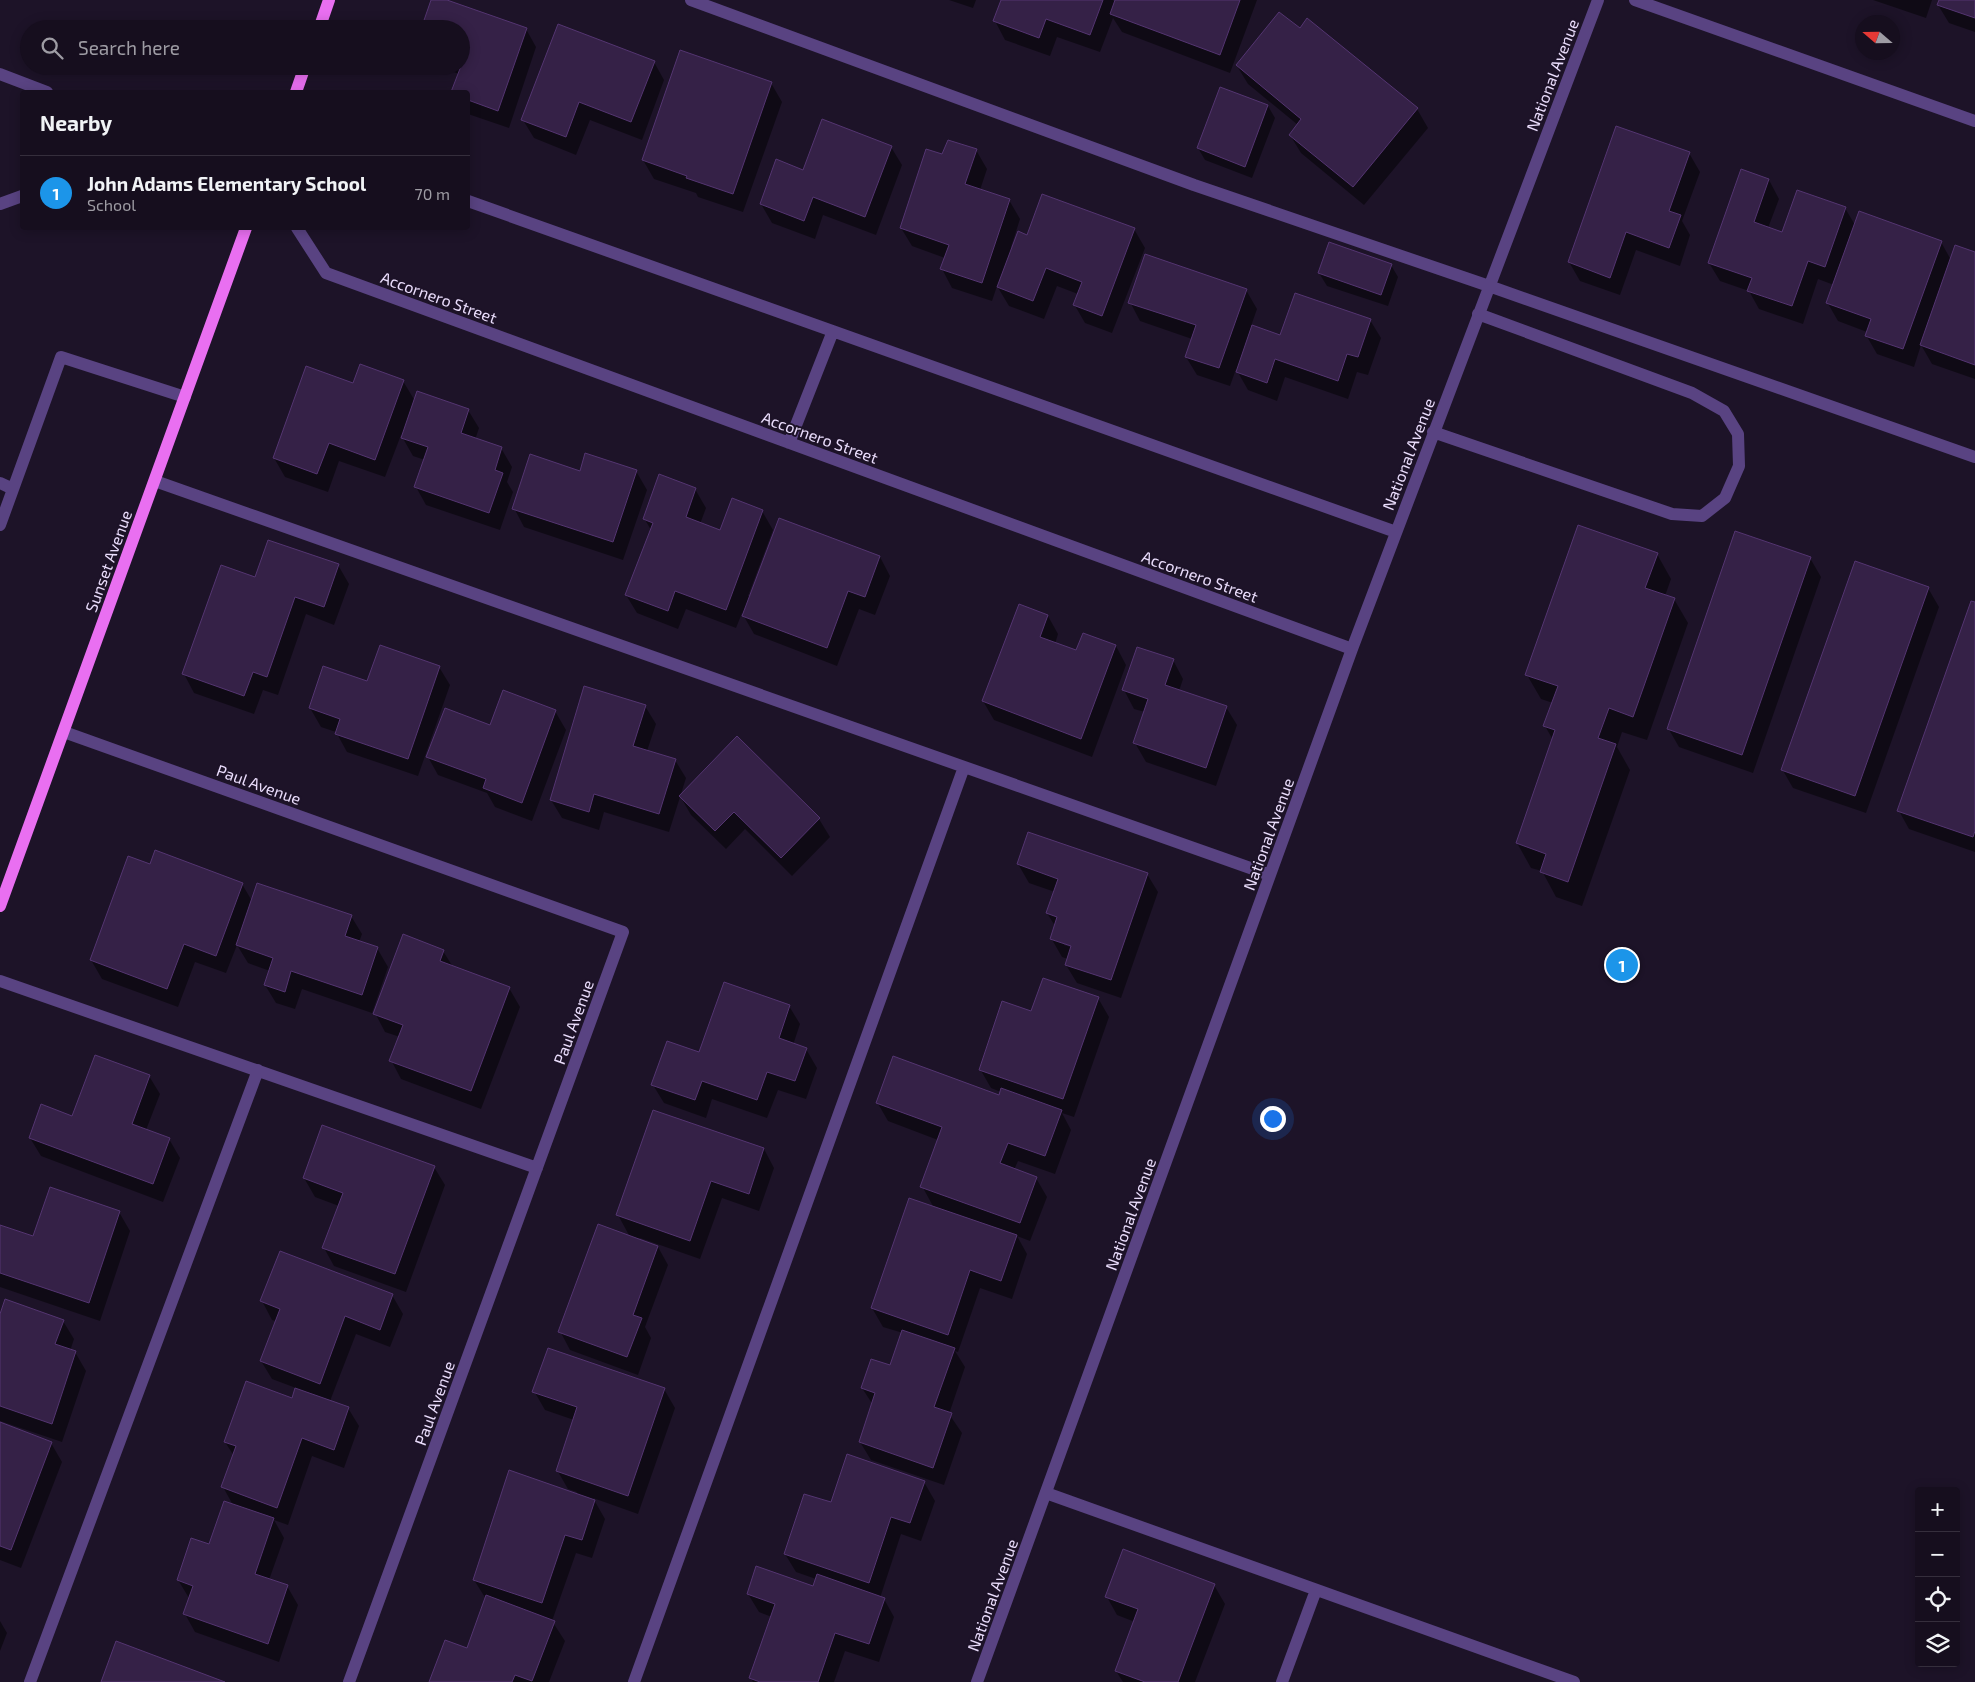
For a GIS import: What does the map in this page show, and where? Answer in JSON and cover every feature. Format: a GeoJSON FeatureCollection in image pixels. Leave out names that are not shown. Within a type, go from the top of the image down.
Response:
{"type":"FeatureCollection","features":[{"type":"Feature","properties":{"kind":"main road"},"geometry":{"type":"LineString","coordinates":[[322,20],[330,0]]}},
{"type":"Feature","properties":{"kind":"main road"},"geometry":{"type":"LineString","coordinates":[[297,90],[302,75]]}},
{"type":"Feature","properties":{"kind":"main road","name":"Sunset Avenue"},"geometry":{"type":"LineString","coordinates":[[0,906],[245,230]]}},
{"type":"Feature","properties":{"kind":"street"},"geometry":{"type":"LineString","coordinates":[[691,0],[1194,185],[1489,286],[1975,457]]}},
{"type":"Feature","properties":{"kind":"street","name":"National Avenue"},"geometry":{"type":"LineString","coordinates":[[977,1682],[1352,649],[1598,0]]}},
{"type":"Feature","properties":{"kind":"street"},"geometry":{"type":"LineString","coordinates":[[1635,0],[1975,121]]}},
{"type":"Feature","properties":{"kind":"street"},"geometry":{"type":"LineString","coordinates":[[0,74],[42,90]]}},
{"type":"Feature","properties":{"kind":"street"},"geometry":{"type":"LineString","coordinates":[[0,204],[20,197]]}},
{"type":"Feature","properties":{"kind":"street"},"geometry":{"type":"LineString","coordinates":[[470,202],[1396,532]]}},
{"type":"Feature","properties":{"kind":"street","name":"Accornero Street"},"geometry":{"type":"LineString","coordinates":[[298,230],[326,273],[1352,649]]}},
{"type":"Feature","properties":{"kind":"street"},"geometry":{"type":"LineString","coordinates":[[1433,432],[1672,514],[1702,516],[1725,498],[1739,466],[1738,434],[1724,411],[1692,393],[1478,314]]}},
{"type":"Feature","properties":{"kind":"street"},"geometry":{"type":"LineString","coordinates":[[789,442],[833,331]]}},
{"type":"Feature","properties":{"kind":"street"},"geometry":{"type":"LineString","coordinates":[[0,525],[61,357],[185,397]]}},
{"type":"Feature","properties":{"kind":"street"},"geometry":{"type":"LineString","coordinates":[[154,481],[1270,874]]}},
{"type":"Feature","properties":{"kind":"street"},"geometry":{"type":"LineString","coordinates":[[0,483],[13,489]]}},
{"type":"Feature","properties":{"kind":"street","name":"Paul Avenue"},"geometry":{"type":"LineString","coordinates":[[64,732],[623,932],[349,1682]]}},
{"type":"Feature","properties":{"kind":"street"},"geometry":{"type":"LineString","coordinates":[[634,1682],[964,767]]}},
{"type":"Feature","properties":{"kind":"street"},"geometry":{"type":"LineString","coordinates":[[0,981],[537,1168]]}},
{"type":"Feature","properties":{"kind":"street"},"geometry":{"type":"LineString","coordinates":[[30,1682],[258,1070]]}},
{"type":"Feature","properties":{"kind":"street"},"geometry":{"type":"LineString","coordinates":[[1046,1493],[1574,1682]]}},
{"type":"Feature","properties":{"kind":"street"},"geometry":{"type":"LineString","coordinates":[[1282,1682],[1316,1590]]}},
{"type":"Feature","properties":{"kind":"building"},"geometry":{"type":"Polygon","coordinates":[[[431,0],[447,0],[527,28],[498,111],[470,101],[470,90],[452,90],[458,75],[470,75],[470,20],[424,20],[431,0]]]}},
{"type":"Feature","properties":{"kind":"building"},"geometry":{"type":"Polygon","coordinates":[[[1001,0],[1103,0],[1090,35],[1046,19],[1039,38],[993,21],[1001,0]]]}},
{"type":"Feature","properties":{"kind":"building"},"geometry":{"type":"Polygon","coordinates":[[[1115,0],[1240,0],[1220,55],[1110,14],[1115,0]]]}},
{"type":"Feature","properties":{"kind":"building"},"geometry":{"type":"Polygon","coordinates":[[[1939,0],[1975,0],[1975,18],[1937,5],[1939,0]]]}},
{"type":"Feature","properties":{"kind":"building"},"geometry":{"type":"Polygon","coordinates":[[[1279,12],[1300,28],[1307,18],[1418,108],[1353,187],[1289,135],[1301,119],[1236,65],[1279,12]]]}},
{"type":"Feature","properties":{"kind":"building"},"geometry":{"type":"Polygon","coordinates":[[[558,24],[655,61],[631,122],[579,102],[566,137],[521,120],[558,24]]]}},
{"type":"Feature","properties":{"kind":"building"},"geometry":{"type":"Polygon","coordinates":[[[680,50],[772,82],[733,194],[642,160],[680,50]]]}},
{"type":"Feature","properties":{"kind":"building"},"geometry":{"type":"Polygon","coordinates":[[[1220,87],[1268,105],[1245,167],[1197,148],[1220,87]]]}},
{"type":"Feature","properties":{"kind":"building"},"geometry":{"type":"Polygon","coordinates":[[[822,119],[892,146],[865,217],[813,197],[804,221],[760,204],[776,159],[803,170],[822,119]]]}},
{"type":"Feature","properties":{"kind":"building"},"geometry":{"type":"Polygon","coordinates":[[[1616,126],[1690,152],[1669,211],[1681,215],[1669,248],[1626,232],[1610,278],[1568,262],[1616,126]]]}},
{"type":"Feature","properties":{"kind":"building"},"geometry":{"type":"Polygon","coordinates":[[[948,140],[977,149],[965,184],[1010,199],[982,283],[940,269],[949,245],[900,228],[926,149],[942,154],[948,140]]]}},
{"type":"Feature","properties":{"kind":"building"},"geometry":{"type":"Polygon","coordinates":[[[1741,169],[1769,179],[1754,222],[1782,232],[1797,190],[1846,207],[1825,267],[1808,261],[1792,306],[1747,291],[1752,278],[1708,263],[1741,169]]]}},
{"type":"Feature","properties":{"kind":"building"},"geometry":{"type":"Polygon","coordinates":[[[1042,194],[1135,228],[1102,316],[1073,305],[1082,282],[1046,268],[1033,301],[997,287],[1018,231],[1027,235],[1042,194]]]}},
{"type":"Feature","properties":{"kind":"building"},"geometry":{"type":"Polygon","coordinates":[[[1859,211],[1942,241],[1903,349],[1865,336],[1871,319],[1826,303],[1859,211]]]}},
{"type":"Feature","properties":{"kind":"building"},"geometry":{"type":"Polygon","coordinates":[[[1329,242],[1392,264],[1381,295],[1318,273],[1329,242]]]}},
{"type":"Feature","properties":{"kind":"building"},"geometry":{"type":"Polygon","coordinates":[[[1955,245],[1975,252],[1975,365],[1920,345],[1955,245]]]}},
{"type":"Feature","properties":{"kind":"building"},"geometry":{"type":"Polygon","coordinates":[[[1145,254],[1247,289],[1219,368],[1185,357],[1196,325],[1128,303],[1145,254]]]}},
{"type":"Feature","properties":{"kind":"building"},"geometry":{"type":"Polygon","coordinates":[[[1295,293],[1371,319],[1358,357],[1347,354],[1338,381],[1275,359],[1267,383],[1236,372],[1252,325],[1280,335],[1295,293]]]}},
{"type":"Feature","properties":{"kind":"building"},"geometry":{"type":"Polygon","coordinates":[[[360,364],[404,380],[375,460],[329,443],[317,474],[273,458],[306,366],[353,383],[360,364]]]}},
{"type":"Feature","properties":{"kind":"building"},"geometry":{"type":"Polygon","coordinates":[[[417,391],[469,409],[461,433],[502,447],[495,470],[503,473],[489,513],[414,487],[428,447],[401,438],[417,391]]]}},
{"type":"Feature","properties":{"kind":"building"},"geometry":{"type":"Polygon","coordinates":[[[585,453],[637,470],[613,542],[512,509],[530,454],[580,471],[585,453]]]}},
{"type":"Feature","properties":{"kind":"building"},"geometry":{"type":"Polygon","coordinates":[[[659,474],[696,488],[686,517],[720,530],[732,498],[763,510],[726,610],[675,591],[668,611],[625,595],[653,523],[643,519],[659,474]]]}},
{"type":"Feature","properties":{"kind":"building"},"geometry":{"type":"Polygon","coordinates":[[[779,518],[880,556],[865,597],[848,591],[827,648],[742,616],[779,518]]]}},
{"type":"Feature","properties":{"kind":"building"},"geometry":{"type":"Polygon","coordinates":[[[1578,525],[1658,553],[1645,588],[1675,598],[1633,717],[1609,708],[1598,738],[1616,744],[1568,882],[1540,872],[1546,854],[1516,843],[1555,730],[1543,726],[1558,686],[1525,675],[1578,525]]]}},
{"type":"Feature","properties":{"kind":"building"},"geometry":{"type":"Polygon","coordinates":[[[1735,531],[1811,557],[1742,755],[1667,729],[1735,531]]]}},
{"type":"Feature","properties":{"kind":"building"},"geometry":{"type":"Polygon","coordinates":[[[268,540],[339,564],[324,607],[295,597],[267,677],[253,672],[244,696],[182,674],[221,565],[255,577],[268,540]]]}},
{"type":"Feature","properties":{"kind":"building"},"geometry":{"type":"Polygon","coordinates":[[[1855,561],[1929,587],[1855,796],[1781,770],[1855,561]]]}},
{"type":"Feature","properties":{"kind":"building"},"geometry":{"type":"Polygon","coordinates":[[[1971,601],[1975,602],[1975,831],[1973,837],[1897,811],[1971,601]]]}},
{"type":"Feature","properties":{"kind":"building"},"geometry":{"type":"Polygon","coordinates":[[[1019,604],[1048,615],[1040,637],[1076,650],[1083,633],[1116,645],[1081,739],[982,701],[1019,604]]]}},
{"type":"Feature","properties":{"kind":"building"},"geometry":{"type":"Polygon","coordinates":[[[380,645],[440,666],[408,759],[335,734],[340,719],[309,708],[323,666],[367,681],[380,645]]]}},
{"type":"Feature","properties":{"kind":"building"},"geometry":{"type":"Polygon","coordinates":[[[1137,647],[1174,659],[1165,685],[1227,706],[1206,768],[1133,743],[1148,699],[1122,690],[1137,647]]]}},
{"type":"Feature","properties":{"kind":"building"},"geometry":{"type":"Polygon","coordinates":[[[584,686],[646,705],[633,746],[676,759],[659,814],[594,794],[589,812],[550,800],[584,686]]]}},
{"type":"Feature","properties":{"kind":"building"},"geometry":{"type":"Polygon","coordinates":[[[503,690],[556,710],[522,803],[483,788],[486,779],[426,757],[445,708],[490,725],[503,690]]]}},
{"type":"Feature","properties":{"kind":"building"},"geometry":{"type":"Polygon","coordinates":[[[737,736],[820,818],[781,858],[734,812],[715,831],[679,796],[737,736]]]}},
{"type":"Feature","properties":{"kind":"building"},"geometry":{"type":"Polygon","coordinates":[[[1028,832],[1148,873],[1111,980],[1065,965],[1071,946],[1050,939],[1057,917],[1046,913],[1058,879],[1017,864],[1028,832]]]}},
{"type":"Feature","properties":{"kind":"building"},"geometry":{"type":"Polygon","coordinates":[[[155,850],[243,883],[216,956],[184,944],[167,989],[90,960],[128,856],[150,864],[155,850]]]}},
{"type":"Feature","properties":{"kind":"building"},"geometry":{"type":"Polygon","coordinates":[[[257,883],[352,915],[345,936],[378,947],[362,995],[291,971],[285,992],[264,985],[273,958],[236,945],[257,883]]]}},
{"type":"Feature","properties":{"kind":"building"},"geometry":{"type":"Polygon","coordinates":[[[403,934],[444,950],[440,961],[510,987],[471,1091],[389,1061],[403,1025],[373,1014],[403,934]]]}},
{"type":"Feature","properties":{"kind":"building"},"geometry":{"type":"Polygon","coordinates":[[[1043,978],[1099,997],[1063,1099],[979,1070],[1002,1001],[1031,1011],[1043,978]]]}},
{"type":"Feature","properties":{"kind":"building"},"geometry":{"type":"Polygon","coordinates":[[[724,982],[790,1005],[779,1038],[807,1048],[795,1081],[767,1072],[757,1100],[702,1081],[695,1100],[651,1085],[667,1041],[699,1052],[724,982]]]}},
{"type":"Feature","properties":{"kind":"building"},"geometry":{"type":"Polygon","coordinates":[[[95,1055],[150,1075],[132,1124],[170,1138],[153,1184],[29,1138],[41,1104],[72,1116],[95,1055]]]}},
{"type":"Feature","properties":{"kind":"building"},"geometry":{"type":"Polygon","coordinates":[[[893,1056],[999,1095],[1001,1088],[1062,1110],[1045,1156],[1008,1143],[1000,1163],[1037,1177],[1020,1223],[920,1187],[942,1127],[876,1103],[893,1056]]]}},
{"type":"Feature","properties":{"kind":"building"},"geometry":{"type":"Polygon","coordinates":[[[653,1110],[764,1148],[749,1194],[711,1181],[690,1241],[616,1215],[653,1110]]]}},
{"type":"Feature","properties":{"kind":"building"},"geometry":{"type":"Polygon","coordinates":[[[322,1125],[435,1166],[395,1274],[322,1248],[343,1193],[303,1178],[322,1125]]]}},
{"type":"Feature","properties":{"kind":"building"},"geometry":{"type":"Polygon","coordinates":[[[50,1187],[120,1211],[89,1303],[0,1273],[0,1225],[33,1236],[50,1187]]]}},
{"type":"Feature","properties":{"kind":"building"},"geometry":{"type":"Polygon","coordinates":[[[909,1198],[1017,1235],[1001,1281],[970,1270],[948,1335],[871,1308],[909,1198]]]}},
{"type":"Feature","properties":{"kind":"building"},"geometry":{"type":"Polygon","coordinates":[[[598,1224],[658,1246],[633,1315],[642,1318],[627,1357],[558,1332],[598,1224]]]}},
{"type":"Feature","properties":{"kind":"building"},"geometry":{"type":"Polygon","coordinates":[[[280,1251],[393,1294],[380,1330],[345,1316],[320,1384],[260,1361],[280,1309],[260,1301],[280,1251]]]}},
{"type":"Feature","properties":{"kind":"building"},"geometry":{"type":"Polygon","coordinates":[[[5,1299],[64,1320],[55,1344],[76,1351],[52,1424],[0,1406],[0,1314],[5,1299]]]}},
{"type":"Feature","properties":{"kind":"building"},"geometry":{"type":"Polygon","coordinates":[[[902,1330],[955,1348],[934,1407],[952,1413],[933,1468],[859,1442],[875,1393],[861,1388],[871,1359],[890,1365],[902,1330]]]}},
{"type":"Feature","properties":{"kind":"building"},"geometry":{"type":"Polygon","coordinates":[[[548,1348],[665,1388],[628,1496],[556,1471],[577,1407],[532,1392],[548,1348]]]}},
{"type":"Feature","properties":{"kind":"building"},"geometry":{"type":"Polygon","coordinates":[[[246,1381],[292,1398],[295,1388],[349,1407],[334,1450],[302,1438],[277,1508],[221,1487],[236,1446],[224,1442],[246,1381]]]}},
{"type":"Feature","properties":{"kind":"building"},"geometry":{"type":"Polygon","coordinates":[[[0,1422],[52,1442],[11,1550],[0,1546],[0,1422]]]}},
{"type":"Feature","properties":{"kind":"building"},"geometry":{"type":"Polygon","coordinates":[[[847,1454],[925,1481],[910,1523],[891,1517],[869,1583],[784,1554],[804,1494],[831,1502],[847,1454]]]}},
{"type":"Feature","properties":{"kind":"building"},"geometry":{"type":"Polygon","coordinates":[[[509,1470],[595,1500],[582,1540],[565,1535],[542,1603],[473,1580],[509,1470]]]}},
{"type":"Feature","properties":{"kind":"building"},"geometry":{"type":"Polygon","coordinates":[[[224,1501],[274,1518],[255,1574],[288,1585],[268,1644],[183,1614],[193,1586],[177,1580],[191,1538],[209,1544],[224,1501]]]}},
{"type":"Feature","properties":{"kind":"building"},"geometry":{"type":"Polygon","coordinates":[[[1123,1549],[1215,1584],[1178,1682],[1145,1682],[1115,1671],[1138,1609],[1105,1597],[1123,1549]]]}},
{"type":"Feature","properties":{"kind":"building"},"geometry":{"type":"Polygon","coordinates":[[[756,1566],[813,1586],[817,1574],[885,1598],[869,1644],[835,1633],[818,1682],[760,1682],[749,1678],[775,1604],[747,1594],[756,1566]]]}},
{"type":"Feature","properties":{"kind":"building"},"geometry":{"type":"Polygon","coordinates":[[[486,1595],[555,1621],[532,1681],[515,1675],[512,1682],[429,1682],[445,1640],[467,1648],[486,1595]]]}},
{"type":"Feature","properties":{"kind":"building"},"geometry":{"type":"Polygon","coordinates":[[[116,1641],[225,1682],[101,1682],[116,1641]]]}},
{"type":"Feature","properties":{"kind":"place","name":"John Adams Elementary School"},"geometry":{"type":"Point","coordinates":[1622,965]}}]}
